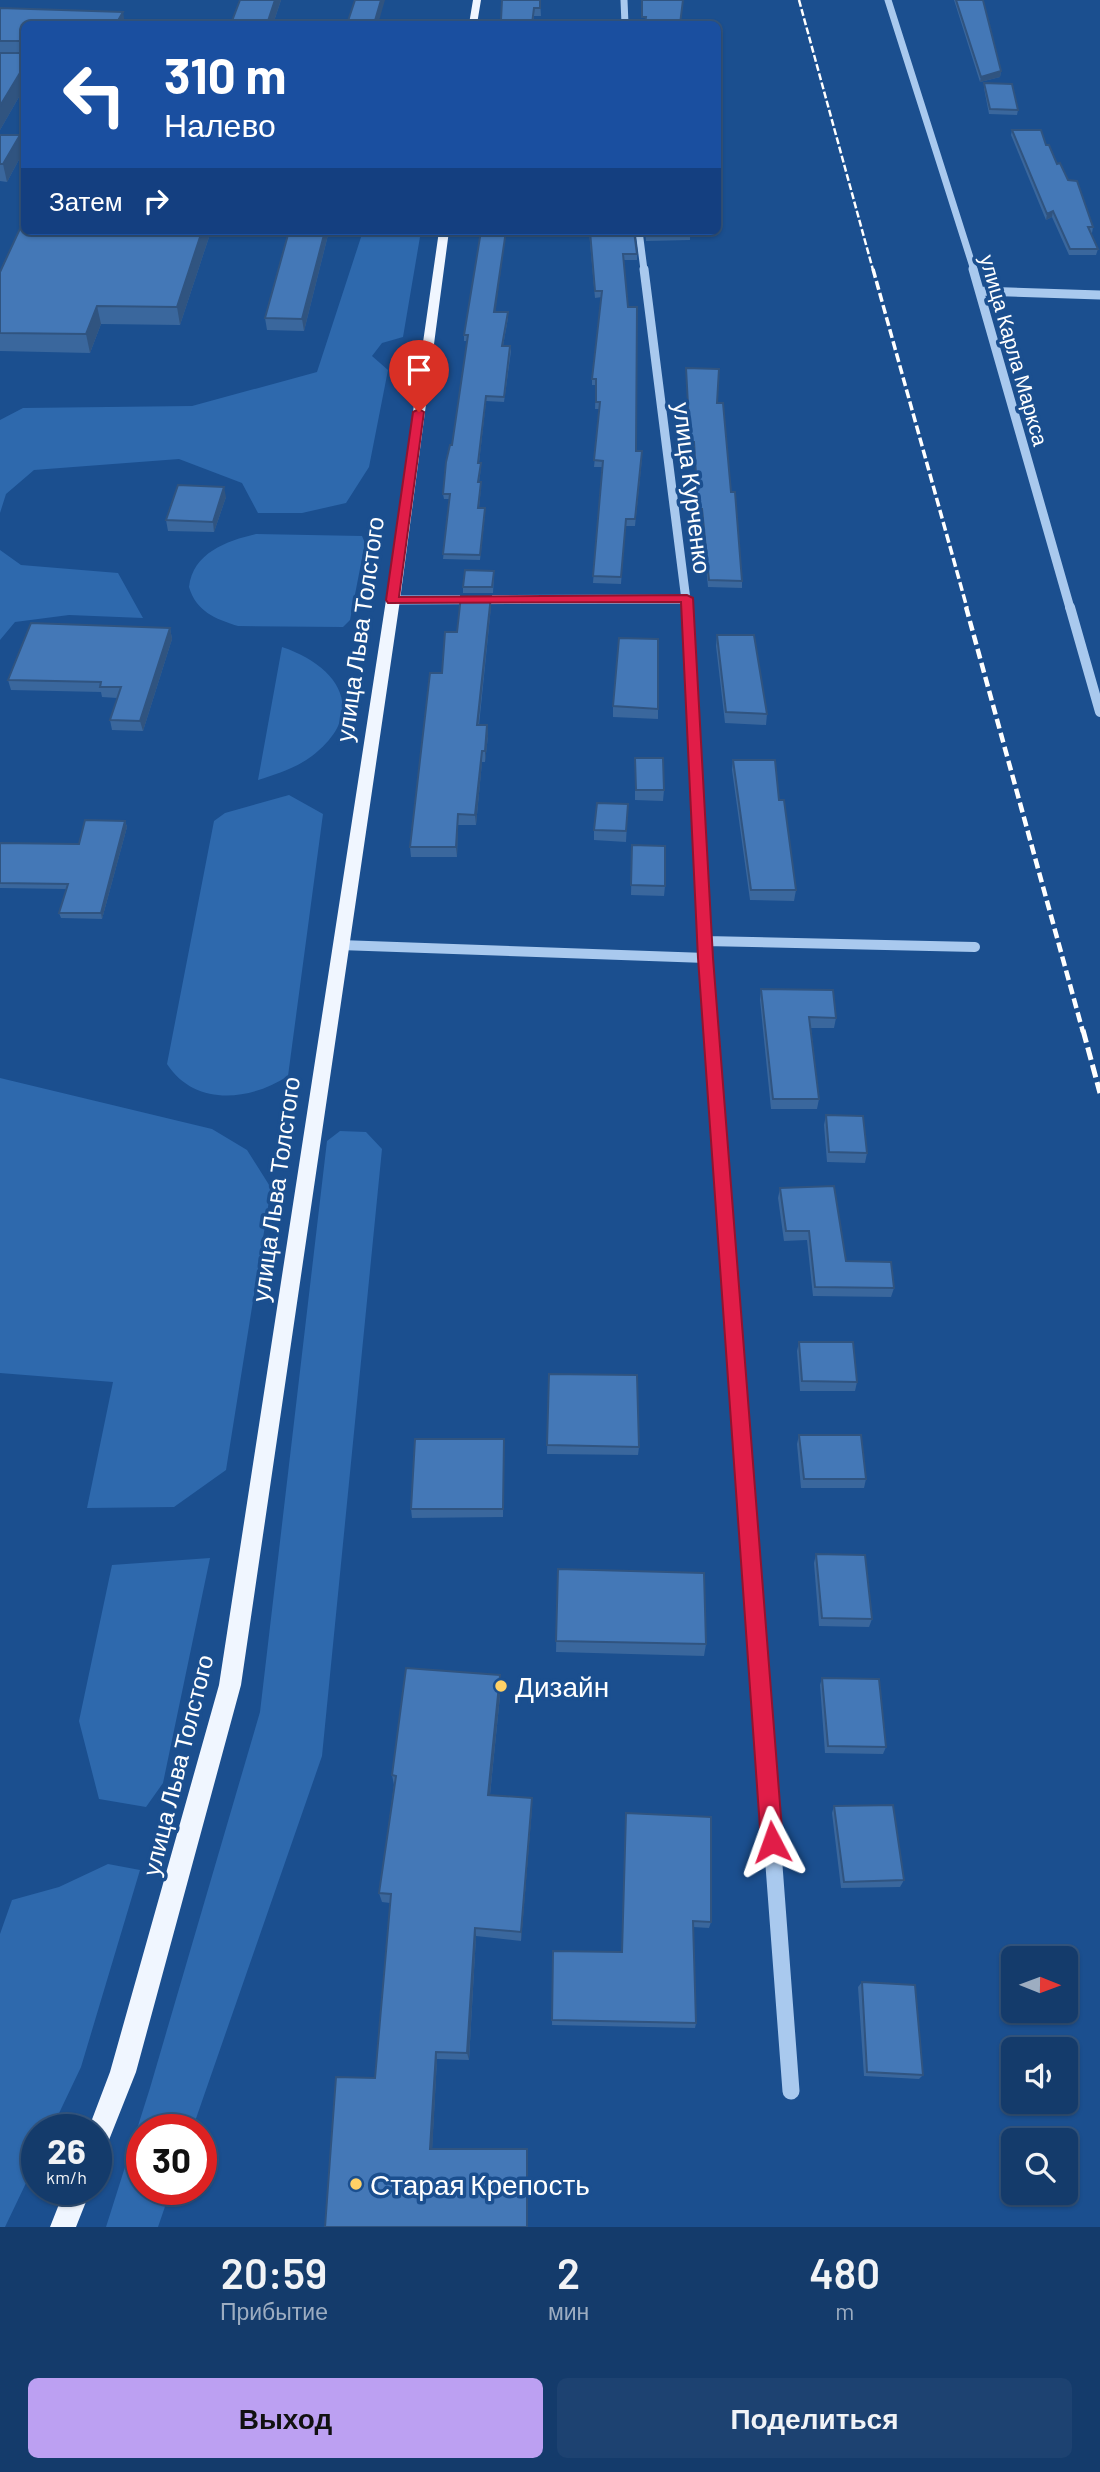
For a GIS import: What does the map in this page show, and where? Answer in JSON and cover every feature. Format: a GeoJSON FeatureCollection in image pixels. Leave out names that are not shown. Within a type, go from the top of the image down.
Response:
{"type":"FeatureCollection","features":[{"type":"Feature","properties":{"kind":"main road"},"geometry":{"type":"LineString","coordinates":[[474,21],[477,0]]}},
{"type":"Feature","properties":{"kind":"main road","name":"улица Льва Толстого"},"geometry":{"type":"LineString","coordinates":[[107,2114],[123,2072],[230,1685],[393,600],[443,235]]}},
{"type":"Feature","properties":{"kind":"main road"},"geometry":{"type":"LineString","coordinates":[[63,2227],[72,2205]]}},
{"type":"Feature","properties":{"kind":"street"},"geometry":{"type":"LineString","coordinates":[[624,0],[625,21]]}},
{"type":"Feature","properties":{"kind":"street","name":"улица Карла Маркса"},"geometry":{"type":"LineString","coordinates":[[888,0],[980,291],[1100,712]]}},
{"type":"Feature","properties":{"kind":"street","name":"улица Курченко"},"geometry":{"type":"LineString","coordinates":[[640,235],[687,598],[706,958],[791,2091]]}},
{"type":"Feature","properties":{"kind":"street"},"geometry":{"type":"LineString","coordinates":[[980,291],[1100,295]]}},
{"type":"Feature","properties":{"kind":"street"},"geometry":{"type":"LineString","coordinates":[[393,600],[687,598]]}},
{"type":"Feature","properties":{"kind":"street"},"geometry":{"type":"LineString","coordinates":[[705,941],[975,947]]}},
{"type":"Feature","properties":{"kind":"street"},"geometry":{"type":"LineString","coordinates":[[340,945],[706,958]]}},
{"type":"Feature","properties":{"kind":"shaded area"},"geometry":{"type":"Polygon","coordinates":[[[362,235],[420,235],[403,337],[382,343],[372,356],[388,370],[369,467],[346,503],[302,513],[258,513],[242,483],[179,459],[34,470],[6,494],[0,513],[0,420],[23,408],[192,406],[317,372],[362,235]]]}},
{"type":"Feature","properties":{"kind":"shaded area"},"geometry":{"type":"Polygon","coordinates":[[[256,534],[362,536],[365,543],[350,620],[343,627],[238,626],[214,617],[202,608],[189,587],[197,565],[213,550],[233,540],[256,534]]]}},
{"type":"Feature","properties":{"kind":"shaded area"},"geometry":{"type":"Polygon","coordinates":[[[0,550],[21,565],[118,573],[143,618],[69,615],[15,622],[0,640],[0,550]]]}},
{"type":"Feature","properties":{"kind":"shaded area"},"geometry":{"type":"Polygon","coordinates":[[[282,647],[302,655],[332,678],[340,692],[343,707],[339,723],[329,739],[312,756],[293,767],[258,780],[282,647]]]}},
{"type":"Feature","properties":{"kind":"shaded area"},"geometry":{"type":"Polygon","coordinates":[[[289,795],[323,814],[288,1076],[257,1091],[240,1095],[208,1093],[192,1088],[167,1064],[214,821],[225,813],[289,795]]]}},
{"type":"Feature","properties":{"kind":"shaded area"},"geometry":{"type":"Polygon","coordinates":[[[0,1078],[212,1129],[247,1150],[271,1188],[226,1470],[174,1507],[87,1508],[113,1382],[0,1373],[0,1078]]]}},
{"type":"Feature","properties":{"kind":"shaded area"},"geometry":{"type":"Polygon","coordinates":[[[340,1131],[366,1132],[382,1149],[322,1756],[198,2114],[142,2114],[260,1712],[327,1141],[340,1131]]]}},
{"type":"Feature","properties":{"kind":"shaded area"},"geometry":{"type":"Polygon","coordinates":[[[210,1558],[163,1783],[146,1807],[99,1799],[79,1721],[112,1565],[210,1558]]]}},
{"type":"Feature","properties":{"kind":"shaded area"},"geometry":{"type":"Polygon","coordinates":[[[108,1864],[140,1870],[81,2067],[59,2114],[21,2114],[21,2194],[5,2227],[0,2227],[0,1934],[12,1900],[59,1887],[108,1864]]]}},
{"type":"Feature","properties":{"kind":"shaded area"},"geometry":{"type":"Polygon","coordinates":[[[126,2164],[126,2205],[166,2205],[158,2227],[106,2227],[126,2164]]]}},
{"type":"Feature","properties":{"kind":"building"},"geometry":{"type":"Polygon","coordinates":[[[240,0],[275,0],[268,21],[232,21],[240,0]]]}},
{"type":"Feature","properties":{"kind":"building"},"geometry":{"type":"Polygon","coordinates":[[[355,0],[381,0],[375,21],[348,21],[355,0]]]}},
{"type":"Feature","properties":{"kind":"building"},"geometry":{"type":"Polygon","coordinates":[[[502,0],[540,0],[540,8],[534,8],[532,21],[501,20],[502,0]]]}},
{"type":"Feature","properties":{"kind":"building"},"geometry":{"type":"Polygon","coordinates":[[[642,0],[683,0],[680,21],[645,21],[646,17],[642,17],[642,0]]]}},
{"type":"Feature","properties":{"kind":"building"},"geometry":{"type":"Polygon","coordinates":[[[956,0],[983,0],[1001,71],[981,77],[956,0]]]}},
{"type":"Feature","properties":{"kind":"building"},"geometry":{"type":"Polygon","coordinates":[[[0,8],[123,12],[118,21],[21,21],[21,41],[0,41],[0,8]]]}},
{"type":"Feature","properties":{"kind":"building"},"geometry":{"type":"Polygon","coordinates":[[[0,53],[21,53],[21,73],[0,106],[0,53]]]}},
{"type":"Feature","properties":{"kind":"building"},"geometry":{"type":"Polygon","coordinates":[[[984,83],[1012,84],[1018,110],[990,109],[984,83]]]}},
{"type":"Feature","properties":{"kind":"building"},"geometry":{"type":"Polygon","coordinates":[[[1012,130],[1041,130],[1046,145],[1049,145],[1068,180],[1077,181],[1093,227],[1088,227],[1098,249],[1070,249],[1053,211],[1047,214],[1012,130]]]}},
{"type":"Feature","properties":{"kind":"building"},"geometry":{"type":"Polygon","coordinates":[[[0,135],[20,135],[3,164],[0,164],[0,135]]]}},
{"type":"Feature","properties":{"kind":"building"},"geometry":{"type":"Polygon","coordinates":[[[21,226],[21,235],[201,235],[177,307],[97,306],[86,334],[0,333],[0,272],[21,226]]]}},
{"type":"Feature","properties":{"kind":"building"},"geometry":{"type":"Polygon","coordinates":[[[288,235],[324,235],[302,319],[265,318],[288,235]]]}},
{"type":"Feature","properties":{"kind":"building"},"geometry":{"type":"Polygon","coordinates":[[[480,235],[505,235],[494,312],[508,312],[502,346],[510,346],[504,397],[486,396],[478,463],[481,463],[478,482],[481,482],[478,508],[485,508],[480,555],[443,554],[450,494],[443,494],[446,462],[452,445],[468,335],[464,335],[480,235]]]}},
{"type":"Feature","properties":{"kind":"building"},"geometry":{"type":"Polygon","coordinates":[[[590,235],[635,235],[637,254],[623,254],[628,307],[637,307],[636,451],[642,451],[635,519],[626,519],[621,577],[593,576],[603,461],[594,460],[600,402],[596,402],[596,379],[592,379],[602,291],[595,291],[590,235]]]}},
{"type":"Feature","properties":{"kind":"building"},"geometry":{"type":"Polygon","coordinates":[[[686,368],[719,369],[717,403],[723,403],[731,492],[735,492],[742,581],[709,580],[702,509],[698,509],[694,442],[690,442],[686,368]]]}},
{"type":"Feature","properties":{"kind":"building"},"geometry":{"type":"Polygon","coordinates":[[[178,485],[224,487],[213,522],[166,520],[178,485]]]}},
{"type":"Feature","properties":{"kind":"building"},"geometry":{"type":"Polygon","coordinates":[[[465,570],[494,571],[492,587],[463,587],[465,570]]]}},
{"type":"Feature","properties":{"kind":"building"},"geometry":{"type":"Polygon","coordinates":[[[461,596],[491,596],[477,725],[487,725],[475,815],[458,814],[456,847],[410,847],[430,673],[442,673],[445,632],[457,632],[461,596]]]}},
{"type":"Feature","properties":{"kind":"building"},"geometry":{"type":"Polygon","coordinates":[[[31,623],[170,628],[140,721],[110,720],[121,687],[100,687],[101,682],[8,680],[31,623]]]}},
{"type":"Feature","properties":{"kind":"building"},"geometry":{"type":"Polygon","coordinates":[[[717,635],[754,635],[767,714],[726,712],[717,635]]]}},
{"type":"Feature","properties":{"kind":"building"},"geometry":{"type":"Polygon","coordinates":[[[619,638],[658,639],[658,709],[613,706],[619,638]]]}},
{"type":"Feature","properties":{"kind":"building"},"geometry":{"type":"Polygon","coordinates":[[[635,758],[663,758],[664,790],[636,790],[635,758]]]}},
{"type":"Feature","properties":{"kind":"building"},"geometry":{"type":"Polygon","coordinates":[[[733,760],[775,760],[779,800],[784,800],[796,890],[751,890],[733,760]]]}},
{"type":"Feature","properties":{"kind":"building"},"geometry":{"type":"Polygon","coordinates":[[[597,803],[628,804],[626,831],[594,830],[597,803]]]}},
{"type":"Feature","properties":{"kind":"building"},"geometry":{"type":"Polygon","coordinates":[[[85,820],[125,821],[101,913],[59,913],[68,884],[0,883],[0,843],[79,844],[85,820]]]}},
{"type":"Feature","properties":{"kind":"building"},"geometry":{"type":"Polygon","coordinates":[[[632,845],[665,846],[665,886],[631,885],[632,845]]]}},
{"type":"Feature","properties":{"kind":"building"},"geometry":{"type":"Polygon","coordinates":[[[761,989],[833,990],[836,1018],[809,1017],[819,1099],[773,1099],[761,989]]]}},
{"type":"Feature","properties":{"kind":"building"},"geometry":{"type":"Polygon","coordinates":[[[826,1115],[863,1116],[867,1153],[829,1152],[826,1115]]]}},
{"type":"Feature","properties":{"kind":"building"},"geometry":{"type":"Polygon","coordinates":[[[834,1186],[846,1261],[891,1262],[894,1288],[815,1287],[809,1231],[786,1231],[780,1188],[834,1186]]]}},
{"type":"Feature","properties":{"kind":"building"},"geometry":{"type":"Polygon","coordinates":[[[799,1342],[853,1342],[857,1382],[802,1381],[799,1342]]]}},
{"type":"Feature","properties":{"kind":"building"},"geometry":{"type":"Polygon","coordinates":[[[549,1374],[637,1375],[639,1447],[547,1445],[549,1374]]]}},
{"type":"Feature","properties":{"kind":"building"},"geometry":{"type":"Polygon","coordinates":[[[799,1435],[861,1435],[866,1479],[804,1479],[799,1435]]]}},
{"type":"Feature","properties":{"kind":"building"},"geometry":{"type":"Polygon","coordinates":[[[415,1439],[504,1439],[503,1509],[411,1509],[415,1439]]]}},
{"type":"Feature","properties":{"kind":"building"},"geometry":{"type":"Polygon","coordinates":[[[816,1554],[865,1555],[872,1619],[822,1618],[816,1554]]]}},
{"type":"Feature","properties":{"kind":"building"},"geometry":{"type":"Polygon","coordinates":[[[558,1569],[704,1573],[706,1644],[556,1641],[558,1569]]]}},
{"type":"Feature","properties":{"kind":"building"},"geometry":{"type":"Polygon","coordinates":[[[406,1668],[500,1675],[488,1795],[532,1798],[521,1932],[475,1928],[467,2053],[436,2052],[430,2149],[527,2149],[527,2227],[325,2227],[336,2077],[375,2078],[391,1894],[379,1893],[396,1776],[392,1775],[406,1668]]]}},
{"type":"Feature","properties":{"kind":"building"},"geometry":{"type":"Polygon","coordinates":[[[822,1678],[879,1679],[886,1747],[828,1746],[822,1678]]]}},
{"type":"Feature","properties":{"kind":"building"},"geometry":{"type":"Polygon","coordinates":[[[893,1805],[904,1880],[844,1882],[834,1806],[893,1805]]]}},
{"type":"Feature","properties":{"kind":"building"},"geometry":{"type":"Polygon","coordinates":[[[626,1813],[711,1817],[711,1922],[693,1921],[696,2023],[552,2020],[553,1951],[622,1952],[626,1813]]]}},
{"type":"Feature","properties":{"kind":"building"},"geometry":{"type":"Polygon","coordinates":[[[862,1982],[915,1985],[923,2075],[867,2072],[862,1982]]]}},
{"type":"Feature","properties":{"kind":"railway"},"geometry":{"type":"LineString","coordinates":[[799,0],[873,270]]}},
{"type":"Feature","properties":{"kind":"railway"},"geometry":{"type":"LineString","coordinates":[[873,269],[967,608]]}},
{"type":"Feature","properties":{"kind":"railway"},"geometry":{"type":"LineString","coordinates":[[966,607],[1083,1032]]}},
{"type":"Feature","properties":{"kind":"railway"},"geometry":{"type":"LineString","coordinates":[[1083,1030],[1100,1093]]}},
{"type":"Feature","properties":{"kind":"place","name":"Дизайн"},"geometry":{"type":"Point","coordinates":[501,1686]}},
{"type":"Feature","properties":{"kind":"place","name":"Старая Крепость"},"geometry":{"type":"Point","coordinates":[356,2184]}},
{"type":"Feature","properties":{"kind":"route"},"geometry":{"type":"LineString","coordinates":[[419,412],[393,600],[687,598],[706,958],[772,1842]]}}]}
